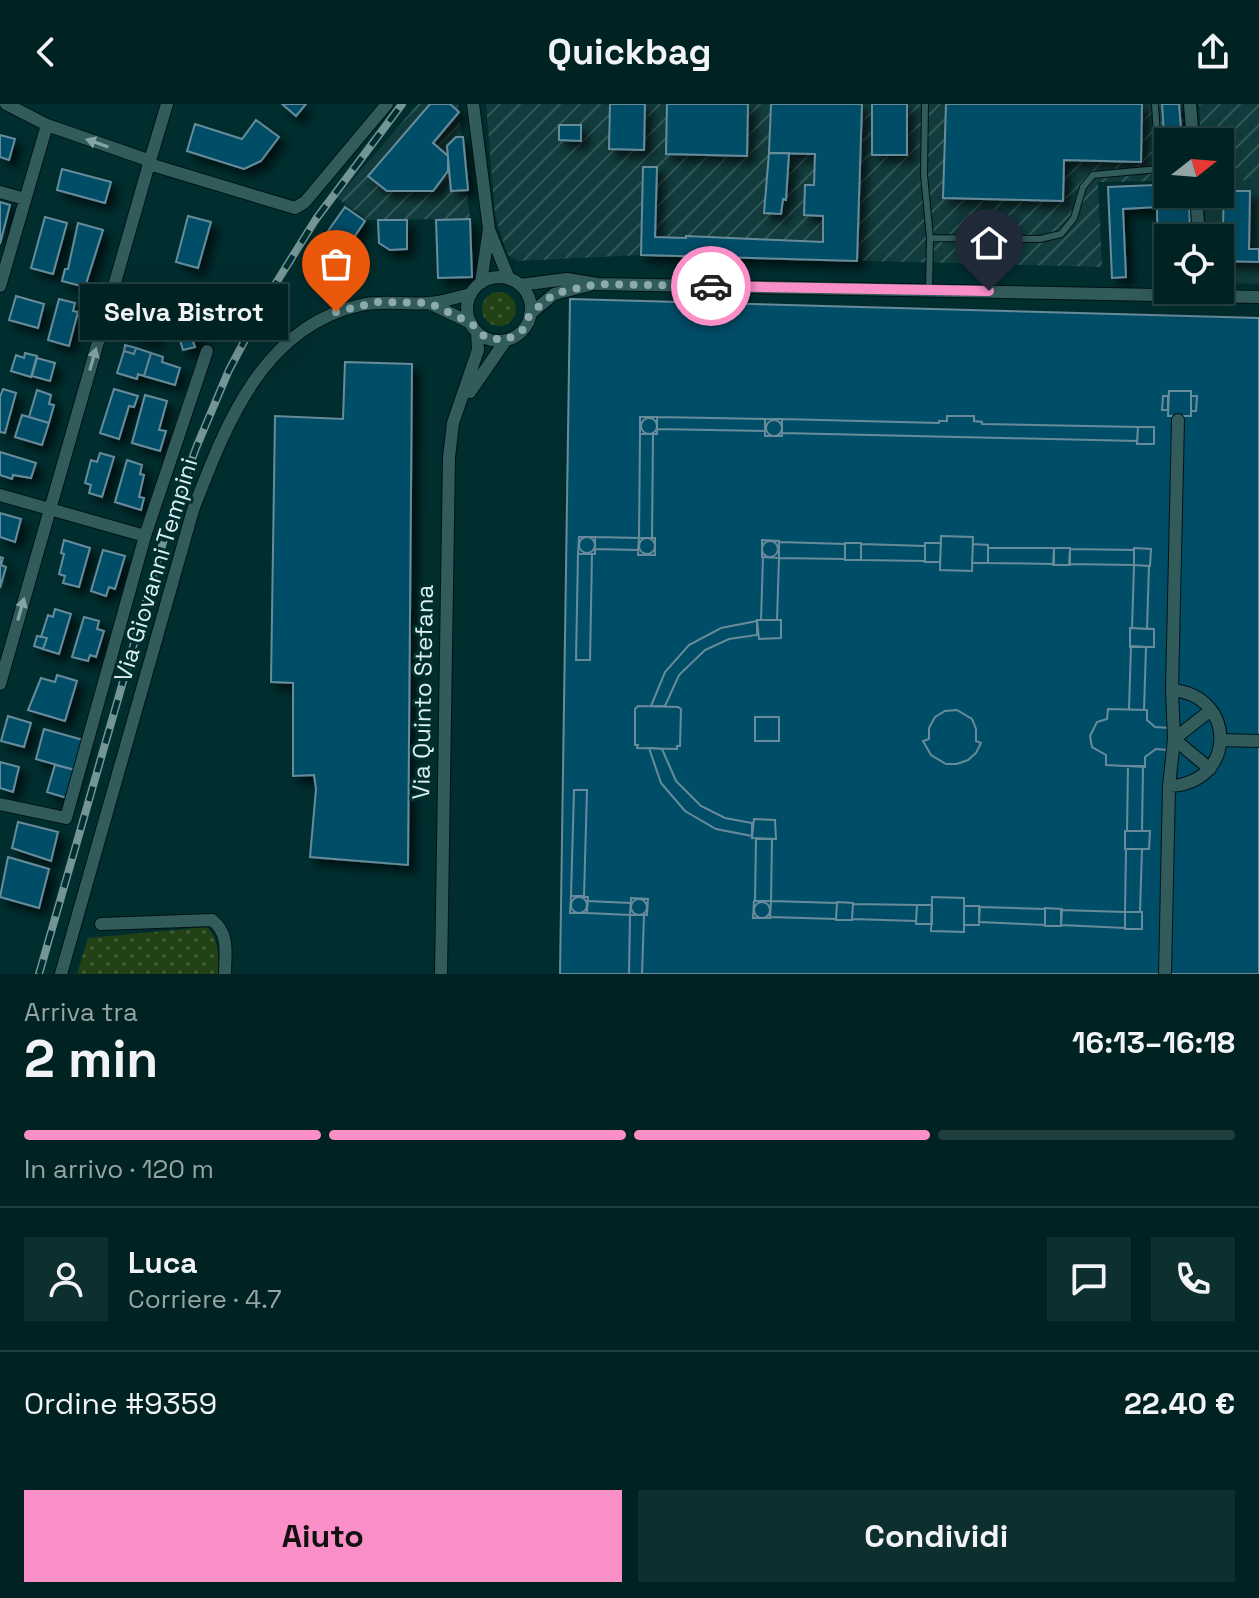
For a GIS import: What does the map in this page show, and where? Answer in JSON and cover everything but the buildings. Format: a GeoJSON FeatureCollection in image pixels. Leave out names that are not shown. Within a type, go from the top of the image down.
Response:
{"type":"FeatureCollection","features":[{"type":"Feature","properties":{"kind":"street"},"geometry":{"type":"LineString","coordinates":[[6,104],[47,125],[145,159],[149,164],[295,208],[305,202],[387,104]]}},
{"type":"Feature","properties":{"kind":"street"},"geometry":{"type":"LineString","coordinates":[[0,684],[167,104]]}},
{"type":"Feature","properties":{"kind":"street"},"geometry":{"type":"LineString","coordinates":[[473,104],[489,229],[481,283]]}},
{"type":"Feature","properties":{"kind":"street"},"geometry":{"type":"LineString","coordinates":[[1190,104],[1192,128]]}},
{"type":"Feature","properties":{"kind":"street"},"geometry":{"type":"LineString","coordinates":[[0,286],[47,125]]}},
{"type":"Feature","properties":{"kind":"street"},"geometry":{"type":"LineString","coordinates":[[0,192],[25,199]]}},
{"type":"Feature","properties":{"kind":"street"},"geometry":{"type":"LineString","coordinates":[[489,229],[515,282],[527,294],[530,314]]}},
{"type":"Feature","properties":{"kind":"street"},"geometry":{"type":"LineString","coordinates":[[597,284],[554,294],[530,314],[522,331],[506,340],[486,338],[474,327],[468,313],[471,294],[481,283],[495,277],[515,282],[567,279],[597,284],[1154,292]]}},
{"type":"Feature","properties":{"kind":"street","name":"Via Giovanni Tempini"},"geometry":{"type":"LineString","coordinates":[[61,974],[193,510],[238,402],[281,349],[309,327],[336,312],[377,302],[429,303],[471,294]]}},
{"type":"Feature","properties":{"kind":"street"},"geometry":{"type":"LineString","coordinates":[[1234,295],[1259,297]]}},
{"type":"Feature","properties":{"kind":"street","name":"Via Giovanni Tempini"},"geometry":{"type":"LineString","coordinates":[[429,303],[474,327]]}},
{"type":"Feature","properties":{"kind":"street","name":"Via Quinto Stefana"},"geometry":{"type":"LineString","coordinates":[[441,974],[449,457],[457,411],[478,350],[474,327]]}},
{"type":"Feature","properties":{"kind":"street","name":"Via Quinto Stefana"},"geometry":{"type":"LineString","coordinates":[[457,411],[506,340]]}},
{"type":"Feature","properties":{"kind":"street"},"geometry":{"type":"LineString","coordinates":[[0,804],[66,818],[145,536],[207,351]]}},
{"type":"Feature","properties":{"kind":"street"},"geometry":{"type":"LineString","coordinates":[[1165,974],[1169,786],[1174,739],[1172,690],[1178,420]]}},
{"type":"Feature","properties":{"kind":"street"},"geometry":{"type":"LineString","coordinates":[[0,495],[145,536]]}},
{"type":"Feature","properties":{"kind":"street"},"geometry":{"type":"LineString","coordinates":[[1169,786],[1189,783],[1210,769],[1218,755],[1221,740],[1219,725],[1211,710],[1199,698],[1172,690]]}},
{"type":"Feature","properties":{"kind":"street"},"geometry":{"type":"LineString","coordinates":[[1174,739],[1211,710]]}},
{"type":"Feature","properties":{"kind":"street"},"geometry":{"type":"LineString","coordinates":[[1174,739],[1210,769]]}},
{"type":"Feature","properties":{"kind":"street"},"geometry":{"type":"LineString","coordinates":[[1221,740],[1259,741]]}},
{"type":"Feature","properties":{"kind":"street"},"geometry":{"type":"LineString","coordinates":[[101,924],[212,920],[225,937],[225,974]]}},
{"type":"Feature","properties":{"kind":"lane"},"geometry":{"type":"LineString","coordinates":[[925,104],[924,175],[930,238],[929,289]]}},
{"type":"Feature","properties":{"kind":"lane"},"geometry":{"type":"LineString","coordinates":[[930,238],[1040,239],[1061,234],[1074,218],[1083,187],[1093,175],[1159,169],[1155,104]]}},
{"type":"Feature","properties":{"kind":"shaded area"},"geometry":{"type":"Polygon","coordinates":[[[418,104],[458,104],[470,219],[367,220],[337,198],[418,104]]]}},
{"type":"Feature","properties":{"kind":"shaded area"},"geometry":{"type":"Polygon","coordinates":[[[486,104],[1182,104],[1185,128],[1154,128],[1154,181],[1098,182],[1102,267],[641,255],[518,261],[507,254],[495,215],[486,104]]]}},
{"type":"Feature","properties":{"kind":"shaded area"},"geometry":{"type":"Polygon","coordinates":[[[1199,104],[1259,104],[1259,180],[1234,181],[1234,128],[1200,128],[1199,104]]]}},
{"type":"Feature","properties":{"kind":"shaded area"},"geometry":{"type":"Polygon","coordinates":[[[1259,180],[1259,284],[1234,283],[1234,224],[1205,224],[1205,208],[1234,208],[1234,181],[1259,180]]]}},
{"type":"Feature","properties":{"kind":"green space"},"geometry":{"type":"Polygon","coordinates":[[[499,292],[511,297],[516,309],[511,321],[499,326],[487,321],[482,309],[487,297],[499,292]]]}},
{"type":"Feature","properties":{"kind":"green space"},"geometry":{"type":"Polygon","coordinates":[[[207,927],[216,943],[218,974],[77,974],[88,938],[207,927]]]}},
{"type":"Feature","properties":{"kind":"railway"},"geometry":{"type":"LineString","coordinates":[[39,974],[166,532],[196,448],[229,370],[271,291],[316,219],[402,104]]}},
{"type":"Feature","properties":{"kind":"way so far"},"geometry":{"type":"LineString","coordinates":[[336,312],[377,302],[429,303],[471,323],[477,332],[496,341],[515,337],[522,331],[530,314],[554,294],[597,284],[711,286]]}},
{"type":"Feature","properties":{"kind":"place","name":"Selva Bistrot"},"geometry":{"type":"Point","coordinates":[336,312]}},
{"type":"Feature","properties":{"kind":"route"},"geometry":{"type":"LineString","coordinates":[[711,286],[989,291]]}}]}
